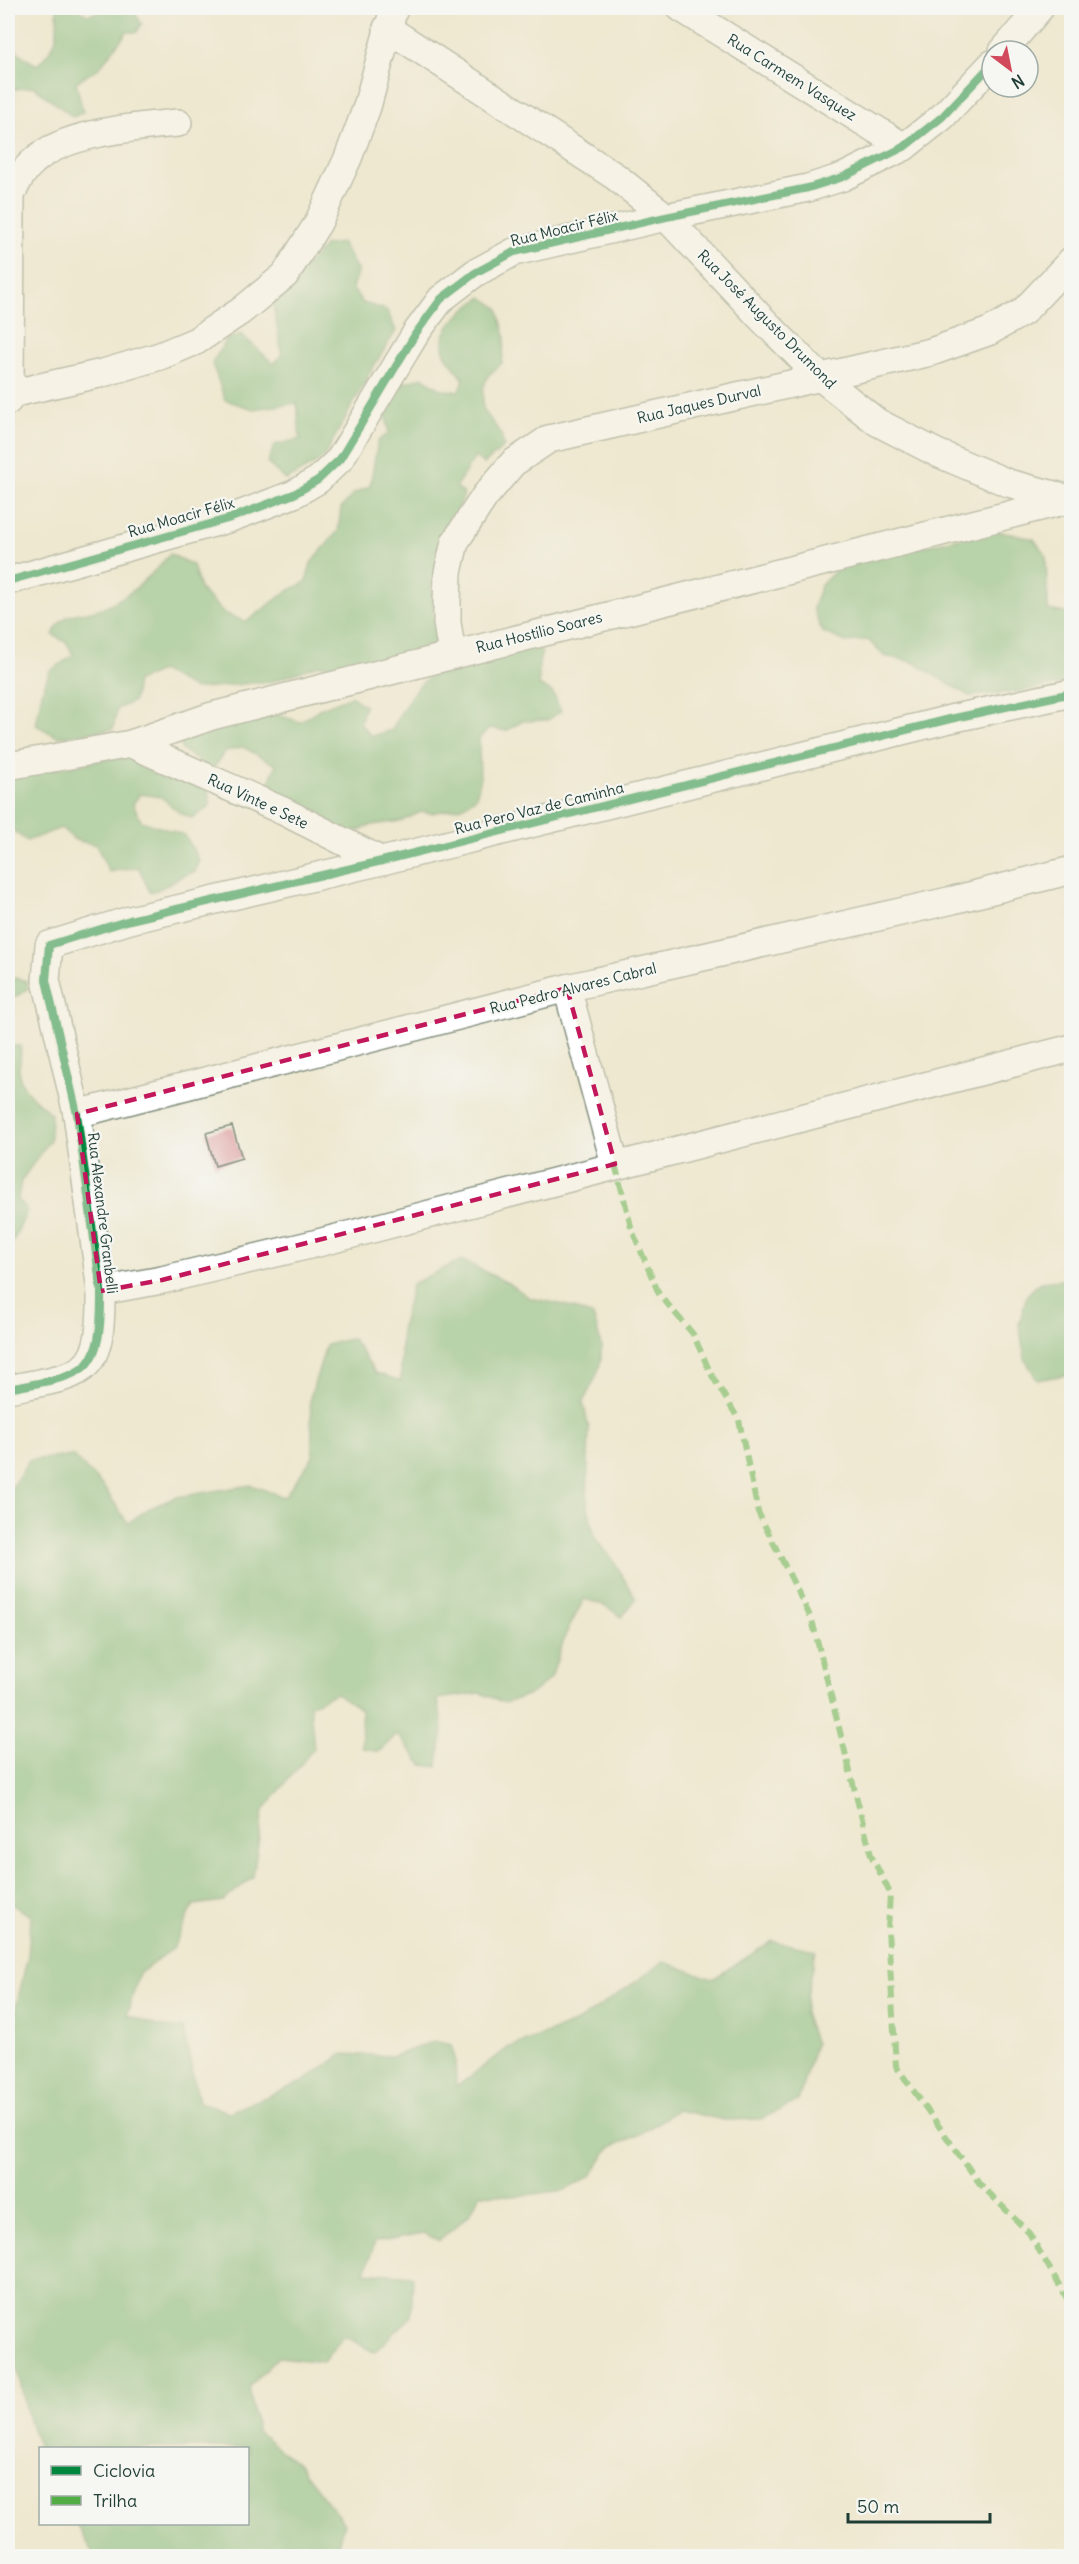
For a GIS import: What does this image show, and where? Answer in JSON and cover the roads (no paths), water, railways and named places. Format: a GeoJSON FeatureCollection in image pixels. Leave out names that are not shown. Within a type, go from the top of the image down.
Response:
{"type":"FeatureCollection","features":[{"type":"Feature","properties":{"kind":"street","name":"Rua Carmem Vasquez"},"geometry":{"type":"LineString","coordinates":[[681,8],[904,147]]}},
{"type":"Feature","properties":{"kind":"street"},"geometry":{"type":"LineString","coordinates":[[1012,39],[1036,9]]}},
{"type":"Feature","properties":{"kind":"street"},"geometry":{"type":"LineString","coordinates":[[178,123],[120,129],[67,142],[35,159],[20,176],[11,195],[9,397],[103,373],[160,356],[196,342],[241,311],[285,275],[318,224],[348,158],[367,107],[391,18]]}},
{"type":"Feature","properties":{"kind":"street","name":"Rua José Augusto Drumond"},"geometry":{"type":"LineString","coordinates":[[391,18],[616,177],[666,217],[761,318],[820,376],[877,422],[937,453],[1008,483],[1071,499]]}},
{"type":"Feature","properties":{"kind":"street","name":"Rua Moacir Félix"},"geometry":{"type":"LineString","coordinates":[[8,581],[231,518],[294,494],[318,480],[340,459],[416,333],[441,299],[475,273],[514,252],[666,217],[808,188],[843,177],[904,147],[942,117],[980,77]]}},
{"type":"Feature","properties":{"kind":"street","name":"Rua Jaques Durval"},"geometry":{"type":"LineString","coordinates":[[453,654],[447,623],[447,603],[448,572],[455,542],[485,496],[513,463],[549,439],[931,352],[990,331],[1023,312],[1071,260]]}},
{"type":"Feature","properties":{"kind":"street","name":"Rua Hostílio Soares"},"geometry":{"type":"LineString","coordinates":[[8,766],[131,744],[212,716],[1071,499]]}},
{"type":"Feature","properties":{"kind":"street","name":"Rua Pero Vaz de Caminha"},"geometry":{"type":"LineString","coordinates":[[46,980],[49,945],[130,920],[382,861],[793,758],[1071,693]]}},
{"type":"Feature","properties":{"kind":"street","name":"Rua Vinte e Sete"},"geometry":{"type":"LineString","coordinates":[[131,744],[281,810],[382,861]]}},
{"type":"Feature","properties":{"kind":"street","name":"Rua Pedro Alvares Cabral"},"geometry":{"type":"LineString","coordinates":[[77,1114],[567,988],[953,900],[1071,870]]}},
{"type":"Feature","properties":{"kind":"street","name":"Rua Alexandre Granbelli"},"geometry":{"type":"LineString","coordinates":[[8,1389],[77,1373],[91,1361],[98,1346],[102,1291],[77,1114],[46,980]]}},
{"type":"Feature","properties":{"kind":"street"},"geometry":{"type":"LineString","coordinates":[[567,988],[615,1164]]}},
{"type":"Feature","properties":{"kind":"street"},"geometry":{"type":"LineString","coordinates":[[102,1291],[162,1280],[303,1246],[1071,1048]]}}]}
